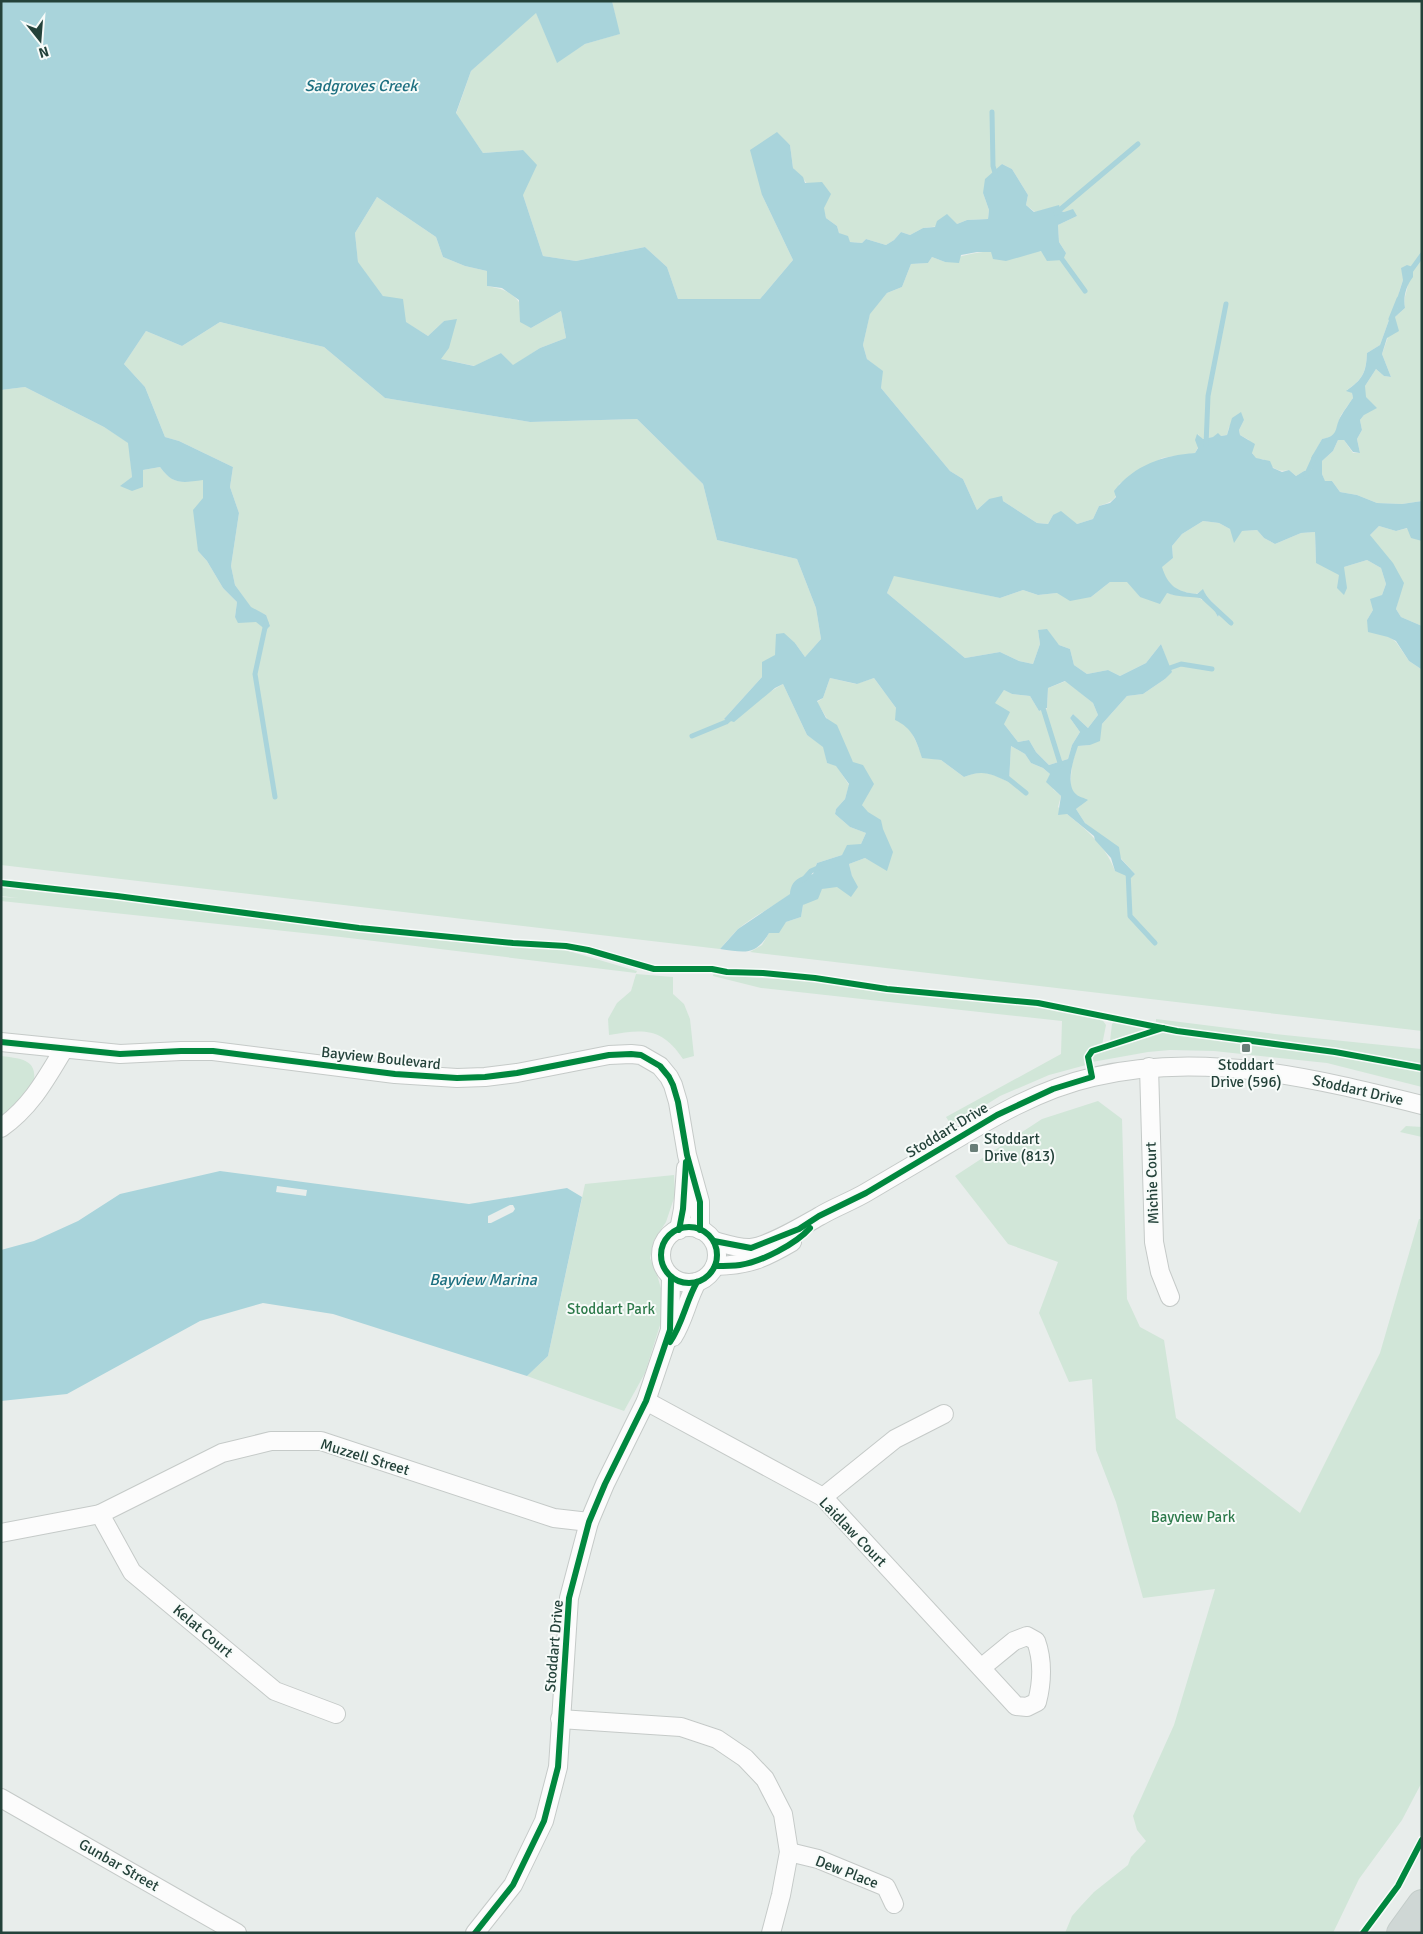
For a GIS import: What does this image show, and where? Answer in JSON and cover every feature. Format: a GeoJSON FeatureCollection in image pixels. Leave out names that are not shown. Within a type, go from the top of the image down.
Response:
{"type":"FeatureCollection","features":[{"type":"Feature","properties":{"kind":"main road"},"geometry":{"type":"LineString","coordinates":[[1400,1933],[1422,1904]]}},
{"type":"Feature","properties":{"kind":"street","name":"Bayview Boulevard"},"geometry":{"type":"LineString","coordinates":[[1,1042],[120,1054],[181,1050],[213,1051],[395,1074],[457,1078],[501,1075],[609,1055],[631,1054],[652,1060],[669,1077],[678,1102],[687,1155],[700,1202],[700,1230]]}},
{"type":"Feature","properties":{"kind":"street"},"geometry":{"type":"LineString","coordinates":[[1,1128],[25,1108],[37,1094],[64,1048]]}},
{"type":"Feature","properties":{"kind":"street","name":"Stoddart Drive"},"geometry":{"type":"LineString","coordinates":[[714,1242],[751,1248],[799,1229],[997,1115],[1053,1089],[1092,1077],[1149,1067],[1210,1067],[1269,1072],[1325,1081],[1422,1105]]}},
{"type":"Feature","properties":{"kind":"street","name":"Michie Court"},"geometry":{"type":"LineString","coordinates":[[1149,1067],[1154,1242],[1160,1272],[1170,1297]]}},
{"type":"Feature","properties":{"kind":"street","name":"Bayview Boulevard"},"geometry":{"type":"LineString","coordinates":[[679,1230],[683,1209],[687,1155]]}},
{"type":"Feature","properties":{"kind":"street","name":"Stoddart Drive"},"geometry":{"type":"LineString","coordinates":[[715,1266],[741,1265],[760,1260],[802,1236],[819,1216]]}},
{"type":"Feature","properties":{"kind":"street"},"geometry":{"type":"LineString","coordinates":[[689,1228],[700,1230],[714,1242],[717,1249],[715,1266],[708,1276],[697,1282],[679,1281],[664,1268],[663,1246],[669,1236],[679,1230],[689,1228]]}},
{"type":"Feature","properties":{"kind":"street","name":"Stoddart Drive"},"geometry":{"type":"LineString","coordinates":[[474,1933],[513,1885],[544,1821],[558,1767],[569,1598],[589,1522],[605,1484],[646,1402],[670,1330],[671,1276]]}},
{"type":"Feature","properties":{"kind":"street","name":"Stoddart Drive"},"geometry":{"type":"LineString","coordinates":[[661,1357],[679,1329],[697,1282]]}},
{"type":"Feature","properties":{"kind":"street","name":"Laidlaw Court"},"geometry":{"type":"LineString","coordinates":[[646,1402],[823,1497],[980,1668]]}},
{"type":"Feature","properties":{"kind":"street"},"geometry":{"type":"LineString","coordinates":[[823,1497],[895,1439],[944,1414]]}},
{"type":"Feature","properties":{"kind":"street","name":"Muzzell Street"},"geometry":{"type":"LineString","coordinates":[[1,1533],[100,1514],[222,1453],[271,1441],[321,1441],[554,1518],[589,1522]]}},
{"type":"Feature","properties":{"kind":"street","name":"Kelat Court"},"geometry":{"type":"LineString","coordinates":[[100,1514],[132,1572],[275,1691],[336,1714]]}},
{"type":"Feature","properties":{"kind":"street"},"geometry":{"type":"LineString","coordinates":[[560,1719],[680,1727],[717,1739],[745,1758],[765,1779],[783,1814],[789,1852],[781,1895],[771,1933]]}},
{"type":"Feature","properties":{"kind":"street","name":"Gunbar Street"},"geometry":{"type":"LineString","coordinates":[[1,1798],[237,1933]]}},
{"type":"Feature","properties":{"kind":"street","name":"Dew Place"},"geometry":{"type":"LineString","coordinates":[[789,1852],[818,1859],[886,1887],[894,1904]]}},
{"type":"Feature","properties":{"kind":"green space"},"geometry":{"type":"Polygon","coordinates":[[[612,1],[1422,1],[1422,501],[1402,504],[1377,503],[1357,495],[1340,492],[1332,481],[1325,482],[1322,474],[1322,461],[1333,451],[1338,440],[1344,440],[1353,453],[1360,453],[1357,439],[1362,430],[1360,420],[1364,415],[1365,386],[1376,369],[1384,376],[1391,377],[1382,354],[1395,317],[1405,308],[1408,283],[1403,280],[1399,292],[1398,307],[1389,320],[1380,345],[1367,353],[1363,374],[1347,390],[1352,393],[1353,398],[1341,415],[1335,433],[1328,438],[1322,439],[1316,450],[1312,470],[1304,471],[1296,476],[1289,470],[1278,470],[1263,459],[1256,459],[1251,451],[1249,440],[1240,435],[1239,430],[1244,420],[1229,427],[1227,435],[1202,439],[1198,434],[1198,447],[1195,453],[1162,458],[1119,484],[1114,499],[1099,506],[1093,519],[1077,524],[1053,515],[1048,524],[1037,523],[1003,501],[989,499],[977,510],[963,479],[950,471],[881,388],[882,371],[867,359],[863,345],[870,313],[887,293],[902,287],[911,264],[928,263],[932,257],[945,262],[974,253],[989,251],[1020,250],[1066,253],[1059,242],[1058,225],[1077,216],[1061,211],[1059,206],[1035,212],[1026,205],[1028,195],[1012,169],[1002,164],[983,193],[989,210],[988,219],[967,220],[957,224],[923,228],[910,235],[901,232],[886,245],[866,239],[862,243],[850,242],[839,233],[837,226],[826,218],[818,198],[793,168],[790,145],[785,141],[762,195],[793,260],[760,299],[678,299],[667,267],[645,247],[576,261],[543,256],[523,195],[523,150],[483,153],[456,114],[471,71],[536,12],[557,62],[585,44],[619,34],[612,1]]]}},
{"type":"Feature","properties":{"kind":"green space"},"geometry":{"type":"Polygon","coordinates":[[[377,197],[436,237],[443,257],[465,266],[487,271],[487,286],[497,288],[512,295],[524,311],[531,328],[561,311],[566,338],[540,348],[513,366],[501,353],[475,366],[441,359],[444,321],[428,336],[405,322],[358,263],[355,233],[377,197]]]}},
{"type":"Feature","properties":{"kind":"green space"},"geometry":{"type":"Polygon","coordinates":[[[220,322],[324,347],[385,398],[530,422],[637,419],[703,484],[717,540],[797,559],[816,608],[821,639],[805,657],[795,643],[775,655],[762,677],[724,719],[783,684],[807,735],[824,747],[827,763],[836,765],[849,785],[845,799],[836,809],[835,814],[850,827],[866,833],[861,844],[842,855],[817,863],[811,874],[793,892],[738,929],[720,949],[1,865],[1,390],[25,387],[104,427],[129,443],[132,477],[121,487],[143,470],[160,467],[174,480],[184,482],[203,479],[198,551],[207,561],[223,588],[237,602],[235,617],[248,622],[258,620],[266,615],[251,608],[235,585],[231,566],[239,513],[230,487],[233,467],[179,441],[165,437],[145,387],[124,364],[146,331],[182,346],[220,322]]]}},
{"type":"Feature","properties":{"kind":"green space"},"geometry":{"type":"Polygon","coordinates":[[[1203,521],[1219,523],[1230,529],[1242,531],[1257,530],[1264,538],[1275,544],[1301,533],[1315,532],[1316,563],[1344,567],[1367,560],[1381,568],[1386,584],[1382,595],[1367,620],[1396,642],[1409,661],[1421,669],[1422,677],[1422,1031],[750,952],[762,945],[769,933],[786,922],[801,917],[803,905],[822,889],[852,877],[849,864],[865,858],[887,870],[868,813],[862,805],[853,762],[817,702],[823,698],[830,678],[856,684],[874,678],[908,726],[922,757],[941,760],[964,777],[977,773],[987,773],[1009,782],[1011,746],[1025,754],[1031,763],[1043,768],[1050,774],[1053,789],[1061,796],[1058,807],[1099,843],[1115,871],[1135,874],[1100,835],[1085,823],[1076,809],[1081,805],[1070,787],[1072,765],[1077,746],[1090,745],[1102,724],[1127,696],[1143,694],[1165,679],[1171,672],[1161,644],[1146,663],[1120,676],[1108,670],[1087,674],[1074,665],[1070,649],[1059,645],[1038,630],[1040,644],[1033,664],[1019,661],[1000,652],[965,658],[887,593],[894,575],[1000,598],[1023,590],[1038,595],[1057,593],[1091,597],[1110,582],[1128,582],[1140,597],[1167,593],[1195,596],[1212,605],[1218,617],[1220,612],[1203,590],[1196,594],[1178,590],[1170,584],[1161,567],[1173,558],[1172,546],[1182,534],[1203,521]]]}},
{"type":"Feature","properties":{"kind":"green space"},"geometry":{"type":"Polygon","coordinates":[[[1379,526],[1396,531],[1408,528],[1422,541],[1422,626],[1401,617],[1396,609],[1402,585],[1370,535],[1379,526]]]}},
{"type":"Feature","properties":{"kind":"green space"},"geometry":{"type":"Polygon","coordinates":[[[1066,681],[1093,703],[1098,715],[1088,728],[1073,714],[1070,718],[1080,732],[1072,745],[1068,759],[1049,765],[1036,752],[1029,740],[1018,742],[1004,724],[994,703],[1004,690],[1012,694],[1030,696],[1039,711],[1047,709],[1048,688],[1066,681]]]}},
{"type":"Feature","properties":{"kind":"green space"},"geometry":{"type":"Polygon","coordinates":[[[1,886],[117,898],[416,938],[565,950],[637,971],[636,973],[341,937],[1,901],[1,897],[18,898],[1,896],[1,886]]]}},
{"type":"Feature","properties":{"kind":"green space"},"geometry":{"type":"Polygon","coordinates":[[[714,973],[728,976],[815,981],[859,989],[1036,1006],[1101,1018],[1106,1025],[1102,1045],[1089,1051],[1086,1057],[1086,1065],[1049,1075],[1000,1096],[952,1126],[946,1117],[1061,1054],[1062,1021],[761,988],[713,976],[714,973]]]}},
{"type":"Feature","properties":{"kind":"green space"},"geometry":{"type":"Polygon","coordinates":[[[636,974],[673,977],[673,994],[684,1004],[690,1019],[694,1056],[683,1059],[667,1041],[651,1033],[632,1032],[609,1035],[608,1019],[617,1003],[631,991],[636,974]]]}},
{"type":"Feature","properties":{"kind":"green space"},"geometry":{"type":"Polygon","coordinates":[[[1156,1019],[1275,1034],[1421,1049],[1422,1065],[1336,1049],[1178,1028],[1156,1022],[1156,1019]]]}},
{"type":"Feature","properties":{"kind":"green space"},"geometry":{"type":"Polygon","coordinates":[[[1114,1022],[1149,1028],[1111,1042],[1112,1024],[1114,1022]]]}},
{"type":"Feature","properties":{"kind":"green space"},"geometry":{"type":"Polygon","coordinates":[[[1166,1031],[1177,1035],[1330,1055],[1414,1070],[1422,1072],[1422,1087],[1327,1063],[1214,1051],[1170,1050],[1092,1062],[1091,1056],[1093,1054],[1166,1031]]]}},
{"type":"Feature","properties":{"kind":"green space"},"geometry":{"type":"Polygon","coordinates":[[[1,1056],[17,1058],[28,1063],[32,1066],[34,1079],[33,1088],[1,1118],[1,1056]]]}},
{"type":"Feature","properties":{"kind":"green space","name":"Bayview Park"},"geometry":{"type":"Polygon","coordinates":[[[1098,1101],[1122,1119],[1127,1299],[1140,1327],[1164,1340],[1176,1418],[1300,1513],[1380,1353],[1419,1219],[1422,1219],[1422,1782],[1402,1820],[1359,1879],[1333,1933],[1065,1933],[1072,1916],[1094,1892],[1128,1865],[1131,1857],[1146,1841],[1137,1830],[1133,1816],[1174,1725],[1215,1589],[1143,1598],[1116,1502],[1096,1450],[1092,1379],[1069,1382],[1039,1313],[1058,1262],[1008,1244],[955,1176],[1042,1119],[1098,1101]]]}},
{"type":"Feature","properties":{"kind":"green space"},"geometry":{"type":"Polygon","coordinates":[[[1406,1126],[1422,1127],[1422,1137],[1400,1132],[1406,1126]]]}},
{"type":"Feature","properties":{"kind":"green space","name":"Stoddart Park"},"geometry":{"type":"Polygon","coordinates":[[[674,1175],[675,1195],[666,1222],[654,1240],[650,1258],[666,1306],[645,1373],[624,1411],[527,1376],[548,1356],[585,1184],[674,1175]]]}},
{"type":"Feature","properties":{"kind":"water","name":"Sadgroves Creek"},"geometry":{"type":"Polygon","coordinates":[[[1,1],[612,1],[620,34],[585,44],[557,63],[536,13],[471,71],[456,113],[483,153],[523,150],[537,165],[523,195],[543,256],[576,261],[645,247],[667,267],[678,299],[760,299],[793,260],[762,195],[750,150],[777,132],[790,145],[793,168],[803,177],[805,183],[822,182],[831,194],[824,208],[826,218],[837,226],[839,233],[848,236],[850,242],[862,243],[866,239],[886,245],[901,232],[910,235],[923,228],[935,227],[937,221],[947,214],[957,224],[967,220],[988,219],[989,210],[983,193],[985,179],[1002,164],[1012,169],[1028,195],[1026,205],[1034,212],[1059,205],[1061,211],[1064,212],[1073,209],[1077,216],[1058,225],[1059,242],[1066,253],[1063,260],[1047,261],[1041,251],[1006,261],[993,259],[991,252],[961,255],[959,263],[945,262],[932,257],[928,263],[911,264],[902,287],[887,293],[870,314],[863,345],[867,359],[883,371],[881,388],[950,471],[963,479],[977,510],[989,499],[1002,496],[1003,501],[1037,523],[1048,524],[1053,515],[1061,511],[1077,524],[1093,519],[1099,506],[1110,503],[1116,497],[1114,491],[1131,474],[1161,459],[1195,453],[1198,448],[1195,440],[1197,434],[1203,439],[1213,437],[1218,433],[1221,436],[1227,435],[1232,418],[1241,412],[1244,420],[1239,430],[1240,435],[1255,444],[1252,453],[1256,458],[1270,461],[1273,468],[1282,472],[1289,470],[1296,476],[1304,471],[1311,470],[1314,462],[1311,458],[1322,439],[1332,436],[1336,431],[1341,416],[1353,398],[1352,393],[1346,391],[1360,379],[1366,366],[1367,353],[1380,345],[1389,320],[1398,308],[1396,302],[1403,280],[1401,268],[1407,265],[1413,267],[1413,277],[1405,296],[1405,308],[1395,317],[1399,331],[1387,338],[1382,354],[1391,377],[1384,376],[1376,369],[1365,386],[1366,397],[1377,408],[1364,415],[1360,420],[1362,430],[1357,439],[1360,453],[1353,452],[1344,440],[1338,440],[1333,451],[1322,461],[1322,474],[1325,481],[1332,481],[1340,492],[1357,495],[1377,503],[1402,504],[1422,501],[1422,541],[1411,538],[1407,528],[1396,531],[1379,526],[1370,535],[1393,563],[1404,583],[1396,609],[1401,617],[1422,626],[1422,677],[1421,669],[1409,661],[1396,641],[1368,632],[1367,620],[1373,610],[1370,599],[1382,595],[1386,584],[1381,568],[1367,560],[1344,567],[1347,588],[1344,595],[1337,588],[1339,575],[1316,563],[1315,532],[1301,533],[1275,544],[1264,538],[1257,530],[1242,531],[1234,543],[1230,529],[1219,523],[1203,521],[1182,534],[1172,546],[1173,558],[1162,567],[1164,574],[1174,587],[1184,592],[1197,594],[1203,589],[1220,612],[1218,617],[1213,608],[1202,599],[1167,593],[1160,604],[1140,597],[1127,582],[1110,582],[1091,597],[1070,601],[1057,593],[1038,595],[1023,590],[1000,598],[894,576],[887,593],[965,658],[1000,652],[1019,661],[1033,664],[1040,644],[1038,630],[1047,629],[1059,645],[1070,649],[1074,665],[1087,674],[1108,670],[1120,676],[1146,663],[1161,644],[1172,672],[1143,694],[1127,696],[1102,724],[1100,741],[1090,745],[1078,746],[1071,772],[1073,791],[1078,796],[1088,800],[1076,809],[1085,823],[1119,847],[1121,859],[1135,874],[1131,878],[1115,871],[1111,858],[1095,840],[1094,836],[1067,814],[1058,815],[1061,796],[1046,782],[1050,774],[1043,768],[1031,763],[1025,754],[1011,746],[1009,782],[982,773],[964,777],[941,760],[922,758],[913,735],[906,727],[895,720],[896,708],[874,678],[857,684],[830,678],[823,698],[817,701],[826,718],[837,725],[853,762],[863,765],[874,784],[862,805],[868,812],[881,820],[893,852],[887,871],[865,858],[849,864],[852,876],[858,887],[851,897],[837,887],[822,889],[818,899],[803,905],[801,917],[786,922],[779,933],[769,933],[764,941],[754,949],[742,952],[720,949],[738,929],[790,894],[792,885],[797,879],[813,874],[817,863],[842,855],[847,845],[861,844],[866,833],[850,827],[835,814],[836,809],[845,799],[849,784],[836,766],[827,763],[823,747],[807,735],[783,684],[775,688],[734,722],[724,719],[762,677],[762,662],[775,655],[776,634],[784,633],[795,643],[805,657],[821,639],[816,608],[797,559],[717,540],[703,484],[637,419],[530,422],[385,398],[324,347],[220,322],[182,346],[146,331],[124,364],[145,387],[165,437],[179,441],[233,467],[230,487],[239,513],[231,566],[235,585],[251,607],[266,615],[270,626],[266,630],[256,622],[238,623],[235,617],[237,602],[223,588],[207,561],[198,551],[193,510],[203,498],[203,480],[184,482],[174,480],[160,467],[143,470],[143,487],[132,491],[120,486],[132,477],[128,443],[104,427],[25,387],[1,390],[1,1]],[[377,197],[355,233],[358,262],[383,296],[403,299],[406,322],[428,336],[444,321],[457,319],[449,348],[441,359],[474,366],[501,353],[513,365],[540,348],[566,338],[561,311],[531,328],[520,322],[519,300],[502,288],[487,286],[487,271],[465,266],[443,257],[436,237],[377,197]],[[1065,681],[1048,688],[1047,708],[1039,711],[1030,696],[1012,694],[1004,690],[995,703],[1010,712],[1004,724],[1018,742],[1029,740],[1036,752],[1049,765],[1068,759],[1072,745],[1080,732],[1070,718],[1073,714],[1088,728],[1098,715],[1093,703],[1065,681]]]}},
{"type":"Feature","properties":{"kind":"water","name":"Bayview Marina"},"geometry":{"type":"Polygon","coordinates":[[[220,1171],[469,1204],[567,1188],[582,1197],[548,1356],[527,1376],[333,1314],[263,1303],[200,1321],[67,1394],[1,1401],[1,1250],[34,1241],[78,1221],[120,1194],[220,1171]]]}},
{"type":"Feature","properties":{"kind":"pier"},"geometry":{"type":"Polygon","coordinates":[[[277,1186],[307,1190],[306,1196],[276,1192],[277,1186]]]}},
{"type":"Feature","properties":{"kind":"pier"},"geometry":{"type":"Polygon","coordinates":[[[513,1205],[515,1209],[513,1212],[488,1223],[488,1216],[513,1205]]]}},
{"type":"Feature","properties":{"kind":"waterway"},"geometry":{"type":"LineString","coordinates":[[992,112],[993,166],[996,176]]}},
{"type":"Feature","properties":{"kind":"waterway"},"geometry":{"type":"LineString","coordinates":[[1056,213],[1138,144]]}},
{"type":"Feature","properties":{"kind":"waterway"},"geometry":{"type":"LineString","coordinates":[[1059,255],[1085,291]]}},
{"type":"Feature","properties":{"kind":"waterway"},"geometry":{"type":"LineString","coordinates":[[1409,273],[1422,255]]}},
{"type":"Feature","properties":{"kind":"waterway"},"geometry":{"type":"LineString","coordinates":[[1391,319],[1399,299]]}},
{"type":"Feature","properties":{"kind":"waterway"},"geometry":{"type":"LineString","coordinates":[[1206,445],[1208,396],[1226,304]]}},
{"type":"Feature","properties":{"kind":"waterway"},"geometry":{"type":"LineString","coordinates":[[1306,476],[1315,456]]}},
{"type":"Feature","properties":{"kind":"waterway"},"geometry":{"type":"LineString","coordinates":[[1204,598],[1231,623]]}},
{"type":"Feature","properties":{"kind":"waterway"},"geometry":{"type":"LineString","coordinates":[[266,623],[255,674],[275,797]]}},
{"type":"Feature","properties":{"kind":"waterway"},"geometry":{"type":"LineString","coordinates":[[1164,670],[1181,664],[1212,669]]}},
{"type":"Feature","properties":{"kind":"waterway"},"geometry":{"type":"LineString","coordinates":[[1042,705],[1061,766]]}},
{"type":"Feature","properties":{"kind":"waterway"},"geometry":{"type":"LineString","coordinates":[[692,736],[726,722],[733,716]]}},
{"type":"Feature","properties":{"kind":"waterway"},"geometry":{"type":"LineString","coordinates":[[1005,776],[1026,793]]}},
{"type":"Feature","properties":{"kind":"waterway"},"geometry":{"type":"LineString","coordinates":[[803,880],[811,871],[820,867]]}},
{"type":"Feature","properties":{"kind":"waterway"},"geometry":{"type":"LineString","coordinates":[[1128,871],[1130,916],[1155,943]]}},
{"type":"Feature","properties":{"kind":"cycle path"},"geometry":{"type":"LineString","coordinates":[[1,883],[117,896],[359,928],[513,943],[566,946],[588,950],[654,969],[712,969],[727,972],[763,973],[815,978],[887,989],[1038,1003],[1177,1031],[1335,1052],[1422,1068]]}},
{"type":"Feature","properties":{"kind":"cycle path"},"geometry":{"type":"LineString","coordinates":[[714,1241],[751,1248],[799,1229],[819,1216],[866,1193],[997,1115],[1053,1089],[1092,1077],[1088,1057],[1092,1051],[1163,1028]]}},
{"type":"Feature","properties":{"kind":"cycle path"},"geometry":{"type":"LineString","coordinates":[[1,1042],[120,1054],[213,1051],[395,1074],[457,1078],[517,1073],[609,1055],[641,1055],[660,1066],[673,1085],[678,1102],[687,1155],[700,1202],[700,1230]]}},
{"type":"Feature","properties":{"kind":"cycle path"},"geometry":{"type":"LineString","coordinates":[[679,1230],[683,1209],[686,1162]]}},
{"type":"Feature","properties":{"kind":"cycle path"},"geometry":{"type":"LineString","coordinates":[[689,1227],[704,1232],[712,1240],[717,1255],[712,1270],[704,1278],[689,1283],[674,1278],[666,1270],[661,1255],[666,1240],[674,1232],[689,1227]]}},
{"type":"Feature","properties":{"kind":"cycle path"},"geometry":{"type":"LineString","coordinates":[[715,1266],[740,1265],[758,1260],[787,1246],[810,1228]]}},
{"type":"Feature","properties":{"kind":"cycle path"},"geometry":{"type":"LineString","coordinates":[[475,1933],[513,1885],[544,1821],[558,1767],[569,1598],[589,1522],[605,1484],[646,1401],[670,1330],[671,1277]]}},
{"type":"Feature","properties":{"kind":"cycle path"},"geometry":{"type":"LineString","coordinates":[[670,1342],[697,1282]]}},
{"type":"Feature","properties":{"kind":"cycle path"},"geometry":{"type":"LineString","coordinates":[[1363,1933],[1398,1886],[1422,1840]]}},
{"type":"Feature","properties":{"kind":"place","name":"Stoddart Drive (596)"},"geometry":{"type":"Point","coordinates":[1246,1048]}},
{"type":"Feature","properties":{"kind":"place","name":"Stoddart Drive (813)"},"geometry":{"type":"Point","coordinates":[974,1148]}}]}
